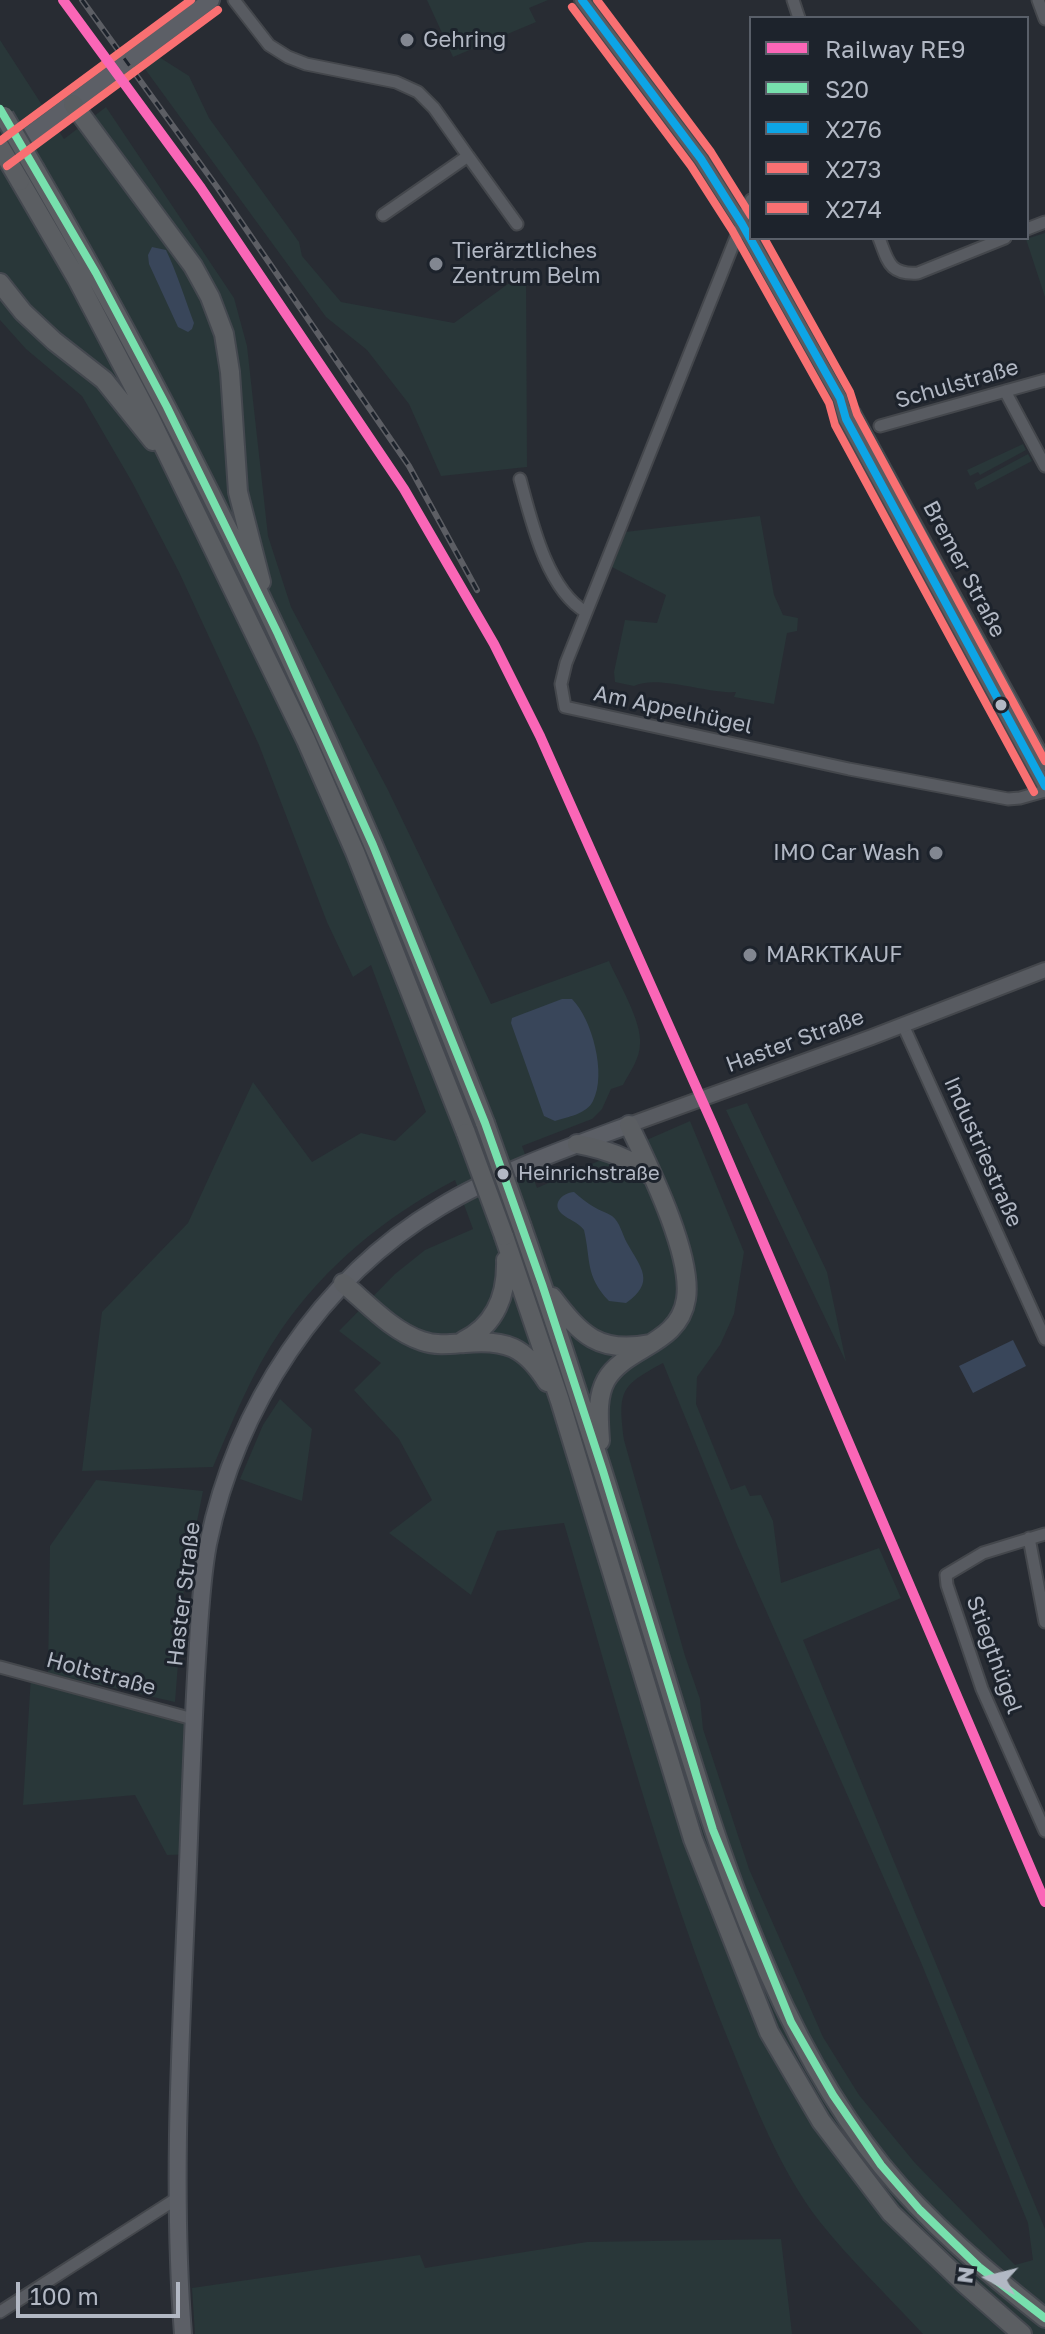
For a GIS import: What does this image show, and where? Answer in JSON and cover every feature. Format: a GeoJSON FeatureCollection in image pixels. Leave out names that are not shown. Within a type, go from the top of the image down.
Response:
{"type":"FeatureCollection","features":[{"type":"Feature","properties":{"kind":"highway"},"geometry":{"type":"LineString","coordinates":[[73,104],[193,266],[220,321],[230,372],[238,492],[278,634]]}},
{"type":"Feature","properties":{"kind":"highway"},"geometry":{"type":"LineString","coordinates":[[2,112],[96,273],[167,407],[278,634],[373,845],[485,1123],[522,1227],[603,1471],[713,1830],[791,2022],[833,2095],[891,2176],[920,2210],[979,2267],[1045,2318]]}},
{"type":"Feature","properties":{"kind":"highway"},"geometry":{"type":"LineString","coordinates":[[0,147],[77,279],[170,460],[318,768],[360,865],[504,1236],[560,1401],[693,1839],[769,2032],[821,2121],[891,2213],[1022,2334]]}},
{"type":"Feature","properties":{"kind":"highway"},"geometry":{"type":"LineString","coordinates":[[0,283],[23,312],[54,341],[104,380],[170,460]]}},
{"type":"Feature","properties":{"kind":"highway"},"geometry":{"type":"LineString","coordinates":[[603,1471],[599,1405],[606,1380],[679,1320],[686,1301],[688,1275],[678,1237],[629,1125]]}},
{"type":"Feature","properties":{"kind":"highway"},"geometry":{"type":"LineString","coordinates":[[577,1144],[615,1154],[638,1165],[652,1177]]}},
{"type":"Feature","properties":{"kind":"highway"},"geometry":{"type":"LineString","coordinates":[[457,1344],[481,1329],[500,1304],[507,1280],[504,1236]]}},
{"type":"Feature","properties":{"kind":"highway"},"geometry":{"type":"LineString","coordinates":[[343,1283],[396,1328],[423,1341],[444,1345],[482,1341],[508,1344],[522,1352],[539,1369],[560,1401]]}},
{"type":"Feature","properties":{"kind":"highway"},"geometry":{"type":"LineString","coordinates":[[542,1284],[575,1327],[592,1340],[631,1348],[652,1344]]}},
{"type":"Feature","properties":{"kind":"main road"},"geometry":{"type":"LineString","coordinates":[[0,156],[211,0]]}},
{"type":"Feature","properties":{"kind":"main road","name":"Haster Straße"},"geometry":{"type":"LineString","coordinates":[[183,2334],[176,2199],[193,1719],[207,1548],[236,1449],[272,1378],[297,1340],[343,1283],[390,1241],[441,1206],[577,1144],[629,1125]]}},
{"type":"Feature","properties":{"kind":"street"},"geometry":{"type":"LineString","coordinates":[[234,0],[269,45],[288,57],[306,64],[396,82],[418,92],[434,108],[517,224]]}},
{"type":"Feature","properties":{"kind":"street","name":"Bremer Straße"},"geometry":{"type":"LineString","coordinates":[[582,0],[677,125],[749,236]]}},
{"type":"Feature","properties":{"kind":"street"},"geometry":{"type":"LineString","coordinates":[[1038,0],[1045,19]]}},
{"type":"Feature","properties":{"kind":"street"},"geometry":{"type":"LineString","coordinates":[[383,215],[468,156]]}},
{"type":"Feature","properties":{"kind":"street","name":"Am Appelhügel"},"geometry":{"type":"LineString","coordinates":[[749,205],[566,663],[561,684],[565,707],[849,769],[1008,799],[1045,788]]}},
{"type":"Feature","properties":{"kind":"street","name":"Bremer Straße"},"geometry":{"type":"LineString","coordinates":[[751,240],[840,398],[854,414],[877,453],[1002,689],[1045,763]]}},
{"type":"Feature","properties":{"kind":"street"},"geometry":{"type":"LineString","coordinates":[[880,240],[894,270],[905,274],[918,273],[1000,240]]}},
{"type":"Feature","properties":{"kind":"street","name":"Schulstraße"},"geometry":{"type":"LineString","coordinates":[[880,426],[1045,380]]}},
{"type":"Feature","properties":{"kind":"street"},"geometry":{"type":"LineString","coordinates":[[1005,391],[1045,466]]}},
{"type":"Feature","properties":{"kind":"street","name":"Bremer Straße"},"geometry":{"type":"LineString","coordinates":[[840,398],[846,419],[1045,788]]}},
{"type":"Feature","properties":{"kind":"street"},"geometry":{"type":"LineString","coordinates":[[520,479],[536,541],[567,597],[586,612]]}},
{"type":"Feature","properties":{"kind":"street","name":"Haster Straße"},"geometry":{"type":"LineString","coordinates":[[629,1125],[1045,970]]}},
{"type":"Feature","properties":{"kind":"street","name":"Industriestraße"},"geometry":{"type":"LineString","coordinates":[[903,1025],[1045,1339]]}},
{"type":"Feature","properties":{"kind":"street","name":"Stiegthügel"},"geometry":{"type":"LineString","coordinates":[[1045,1534],[983,1553],[946,1575],[982,1689],[1045,1831]]}},
{"type":"Feature","properties":{"kind":"street"},"geometry":{"type":"LineString","coordinates":[[1029,1538],[1045,1622]]}},
{"type":"Feature","properties":{"kind":"street","name":"Holtstraße"},"geometry":{"type":"LineString","coordinates":[[0,1667],[193,1719]]}},
{"type":"Feature","properties":{"kind":"street"},"geometry":{"type":"LineString","coordinates":[[0,2312],[176,2199]]}},
{"type":"Feature","properties":{"kind":"shaded area"},"geometry":{"type":"Polygon","coordinates":[[[427,0],[548,0],[529,8],[536,22],[453,57],[427,0]]]}},
{"type":"Feature","properties":{"kind":"shaded area"},"geometry":{"type":"Polygon","coordinates":[[[0,40],[64,139],[106,107],[234,298],[247,346],[268,536],[291,607],[388,790],[491,1004],[609,961],[629,1002],[640,1035],[640,1049],[634,1065],[623,1085],[611,1089],[602,1109],[592,1119],[522,1146],[537,1188],[690,1121],[744,1252],[734,1314],[720,1345],[697,1377],[696,1404],[731,1490],[745,1485],[750,1496],[761,1495],[773,1521],[781,1583],[879,1548],[901,1598],[803,1640],[1045,2229],[1045,2334],[923,2334],[857,2265],[805,2202],[769,2136],[749,2090],[682,1916],[640,1786],[564,1523],[497,1531],[471,1595],[389,1533],[432,1500],[399,1439],[354,1390],[381,1363],[339,1331],[395,1274],[425,1250],[473,1229],[455,1180],[381,1226],[337,1264],[298,1307],[261,1363],[213,1467],[82,1471],[102,1312],[188,1223],[253,1082],[312,1162],[361,1133],[395,1141],[426,1112],[371,965],[353,977],[327,922],[259,745],[179,572],[132,482],[82,396],[26,349],[0,320],[0,40]],[[663,1363],[638,1378],[625,1392],[622,1400],[624,1440],[700,1699],[703,1729],[749,1869],[823,2037],[859,2095],[915,2163],[1015,2265],[1033,2260],[1028,2223],[920,1960],[738,1547],[663,1363]]]}},
{"type":"Feature","properties":{"kind":"shaded area"},"geometry":{"type":"Polygon","coordinates":[[[159,57],[189,76],[209,118],[299,242],[302,256],[341,302],[454,323],[526,271],[527,467],[441,476],[409,404],[367,350],[326,317],[145,69],[159,57]]]}},
{"type":"Feature","properties":{"kind":"shaded area"},"geometry":{"type":"Polygon","coordinates":[[[1045,233],[1045,297],[1026,240],[1045,233]]]}},
{"type":"Feature","properties":{"kind":"shaded area"},"geometry":{"type":"Polygon","coordinates":[[[1023,444],[1026,450],[980,475],[978,472],[970,476],[967,470],[1023,444]]]}},
{"type":"Feature","properties":{"kind":"shaded area"},"geometry":{"type":"Polygon","coordinates":[[[1028,454],[1032,461],[977,490],[974,483],[1028,454]]]}},
{"type":"Feature","properties":{"kind":"shaded area"},"geometry":{"type":"Polygon","coordinates":[[[760,516],[774,595],[783,615],[798,618],[797,631],[787,633],[774,704],[734,697],[736,692],[669,683],[634,686],[615,682],[614,672],[625,620],[657,623],[666,595],[610,566],[625,532],[760,516]]]}},
{"type":"Feature","properties":{"kind":"shaded area"},"geometry":{"type":"Polygon","coordinates":[[[747,1103],[827,1272],[846,1362],[726,1110],[747,1103]]]}},
{"type":"Feature","properties":{"kind":"shaded area"},"geometry":{"type":"Polygon","coordinates":[[[280,1399],[312,1429],[302,1501],[240,1479],[263,1425],[280,1399]]]}},
{"type":"Feature","properties":{"kind":"shaded area"},"geometry":{"type":"Polygon","coordinates":[[[96,1480],[203,1491],[184,1587],[175,1702],[48,1673],[50,1546],[96,1480]]]}},
{"type":"Feature","properties":{"kind":"shaded area"},"geometry":{"type":"Polygon","coordinates":[[[31,1676],[203,1721],[197,1854],[167,1855],[135,1795],[23,1805],[31,1676]]]}},
{"type":"Feature","properties":{"kind":"shaded area"},"geometry":{"type":"Polygon","coordinates":[[[781,2239],[792,2334],[195,2334],[192,2288],[420,2255],[425,2268],[587,2242],[781,2239]]]}},
{"type":"Feature","properties":{"kind":"water"},"geometry":{"type":"Polygon","coordinates":[[[152,247],[166,250],[170,259],[194,323],[188,332],[178,327],[149,264],[148,255],[152,247]]]}},
{"type":"Feature","properties":{"kind":"water"},"geometry":{"type":"Polygon","coordinates":[[[562,999],[572,999],[586,1020],[595,1047],[598,1076],[597,1090],[590,1105],[555,1121],[544,1116],[511,1023],[512,1018],[562,999]]]}},
{"type":"Feature","properties":{"kind":"water"},"geometry":{"type":"Polygon","coordinates":[[[574,1192],[615,1219],[641,1267],[641,1288],[626,1303],[609,1301],[601,1292],[592,1275],[584,1230],[559,1210],[559,1200],[574,1192]]]}},
{"type":"Feature","properties":{"kind":"water"},"geometry":{"type":"Polygon","coordinates":[[[1013,1340],[1026,1366],[973,1393],[959,1366],[1013,1340]]]}},
{"type":"Feature","properties":{"kind":"railway"},"geometry":{"type":"LineString","coordinates":[[82,0],[217,187],[409,466],[477,590]]}},
{"type":"Feature","properties":{"kind":"rail line","name":"RE9"},"geometry":{"type":"LineString","coordinates":[[63,0],[201,188],[404,489],[494,644],[540,736],[713,1125],[1045,1902]]}},
{"type":"Feature","properties":{"kind":"transit line","name":"X274"},"geometry":{"type":"LineString","coordinates":[[0,141],[191,0]]}},
{"type":"Feature","properties":{"kind":"transit line","name":"X276"},"geometry":{"type":"LineString","coordinates":[[582,0],[701,159],[749,236]]}},
{"type":"Feature","properties":{"kind":"transit line","name":"X274"},"geometry":{"type":"LineString","coordinates":[[597,0],[711,152],[749,213]]}},
{"type":"Feature","properties":{"kind":"transit line","name":"X273"},"geometry":{"type":"LineString","coordinates":[[572,7],[691,166],[732,230],[829,403],[835,425],[1034,792]]}},
{"type":"Feature","properties":{"kind":"transit line","name":"X273"},"geometry":{"type":"LineString","coordinates":[[7,166],[218,10]]}},
{"type":"Feature","properties":{"kind":"transit line","name":"S20"},"geometry":{"type":"LineString","coordinates":[[0,109],[96,273],[167,407],[278,634],[373,845],[485,1123],[603,1471],[713,1830],[791,2022],[833,2095],[881,2165],[920,2210],[979,2267],[1045,2318]]}},
{"type":"Feature","properties":{"kind":"transit line","name":"X276"},"geometry":{"type":"LineString","coordinates":[[751,240],[840,398],[846,419],[1045,786]]}},
{"type":"Feature","properties":{"kind":"transit line","name":"X274"},"geometry":{"type":"LineString","coordinates":[[765,240],[850,392],[857,414],[1045,761]]}},
{"type":"Feature","properties":{"kind":"place","name":"Gehring"},"geometry":{"type":"Point","coordinates":[407,40]}},
{"type":"Feature","properties":{"kind":"place","name":"Tierärztliches Zentrum Belm"},"geometry":{"type":"Point","coordinates":[436,264]}},
{"type":"Feature","properties":{"kind":"place","name":"IMO Car Wash"},"geometry":{"type":"Point","coordinates":[936,853]}},
{"type":"Feature","properties":{"kind":"place","name":"MARKTKAUF"},"geometry":{"type":"Point","coordinates":[750,955]}},
{"type":"Feature","properties":{"kind":"place","name":"Heinrichstraße"},"geometry":{"type":"Point","coordinates":[503,1174]}}]}
